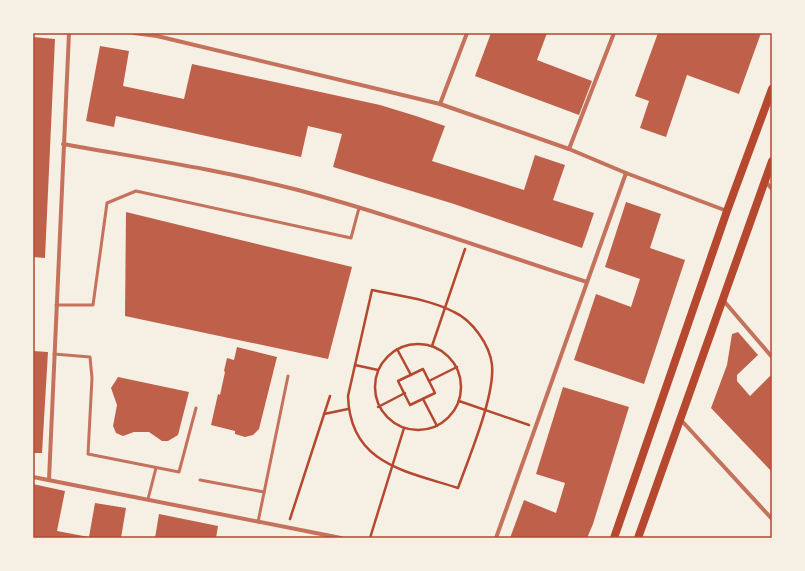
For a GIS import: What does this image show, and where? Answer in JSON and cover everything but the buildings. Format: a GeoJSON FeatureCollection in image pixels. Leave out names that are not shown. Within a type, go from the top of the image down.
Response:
{"type":"FeatureCollection","features":[{"type":"Feature","properties":{"kind":"main road"},"geometry":{"type":"LineString","coordinates":[[614,538],[727,211],[772,89]]}},
{"type":"Feature","properties":{"kind":"main road"},"geometry":{"type":"LineString","coordinates":[[638,538],[679,419],[772,161]]}},
{"type":"Feature","properties":{"kind":"street"},"geometry":{"type":"LineString","coordinates":[[49,480],[69,33]]}},
{"type":"Feature","properties":{"kind":"street"},"geometry":{"type":"LineString","coordinates":[[134,33],[157,35],[440,104],[569,149],[626,173],[727,211]]}},
{"type":"Feature","properties":{"kind":"street"},"geometry":{"type":"LineString","coordinates":[[440,104],[466,33]]}},
{"type":"Feature","properties":{"kind":"street"},"geometry":{"type":"LineString","coordinates":[[569,149],[614,33]]}},
{"type":"Feature","properties":{"kind":"street"},"geometry":{"type":"LineString","coordinates":[[63,144],[214,171],[297,190],[359,208],[587,282]]}},
{"type":"Feature","properties":{"kind":"street"},"geometry":{"type":"LineString","coordinates":[[496,538],[626,173]]}},
{"type":"Feature","properties":{"kind":"street"},"geometry":{"type":"LineString","coordinates":[[765,181],[772,189]]}},
{"type":"Feature","properties":{"kind":"street"},"geometry":{"type":"LineString","coordinates":[[723,300],[772,357]]}},
{"type":"Feature","properties":{"kind":"street"},"geometry":{"type":"LineString","coordinates":[[679,419],[772,519]]}},
{"type":"Feature","properties":{"kind":"street"},"geometry":{"type":"LineString","coordinates":[[33,477],[341,538]]}},
{"type":"Feature","properties":{"kind":"lane"},"geometry":{"type":"LineString","coordinates":[[56,305],[93,305],[107,203],[136,191],[351,238],[359,208]]}},
{"type":"Feature","properties":{"kind":"lane"},"geometry":{"type":"LineString","coordinates":[[54,354],[90,356],[92,372],[88,454],[179,472],[196,408]]}},
{"type":"Feature","properties":{"kind":"lane"},"geometry":{"type":"LineString","coordinates":[[258,522],[288,376]]}},
{"type":"Feature","properties":{"kind":"lane"},"geometry":{"type":"LineString","coordinates":[[148,499],[156,468]]}},
{"type":"Feature","properties":{"kind":"lane"},"geometry":{"type":"LineString","coordinates":[[200,480],[264,492]]}},
{"type":"Feature","properties":{"kind":"path"},"geometry":{"type":"LineString","coordinates":[[432,346],[467,243]]}},
{"type":"Feature","properties":{"kind":"path"},"geometry":{"type":"LineString","coordinates":[[372,290],[445,308],[456,312],[472,327],[487,350],[492,364],[492,381],[458,488],[392,466],[377,458],[363,444],[354,427],[348,409],[348,396],[372,290]]}},
{"type":"Feature","properties":{"kind":"path"},"geometry":{"type":"LineString","coordinates":[[417,343],[432,346],[443,351],[457,367],[461,386],[459,401],[454,412],[444,422],[437,426],[419,431],[404,428],[389,421],[378,407],[375,395],[375,380],[378,370],[389,354],[397,349],[417,343]]}},
{"type":"Feature","properties":{"kind":"path"},"geometry":{"type":"LineString","coordinates":[[397,349],[411,375]]}},
{"type":"Feature","properties":{"kind":"path"},"geometry":{"type":"LineString","coordinates":[[355,365],[378,370]]}},
{"type":"Feature","properties":{"kind":"path"},"geometry":{"type":"LineString","coordinates":[[429,381],[457,367]]}},
{"type":"Feature","properties":{"kind":"path"},"geometry":{"type":"LineString","coordinates":[[423,369],[429,381],[435,393],[410,405],[398,381],[423,369]]}},
{"type":"Feature","properties":{"kind":"path"},"geometry":{"type":"LineString","coordinates":[[378,407],[405,394]]}},
{"type":"Feature","properties":{"kind":"path"},"geometry":{"type":"LineString","coordinates":[[288,527],[330,396]]}},
{"type":"Feature","properties":{"kind":"path"},"geometry":{"type":"LineString","coordinates":[[423,399],[437,426]]}},
{"type":"Feature","properties":{"kind":"path"},"geometry":{"type":"LineString","coordinates":[[459,401],[535,427]]}},
{"type":"Feature","properties":{"kind":"path"},"geometry":{"type":"LineString","coordinates":[[324,414],[348,409]]}},
{"type":"Feature","properties":{"kind":"path"},"geometry":{"type":"LineString","coordinates":[[370,538],[404,428]]}}]}
